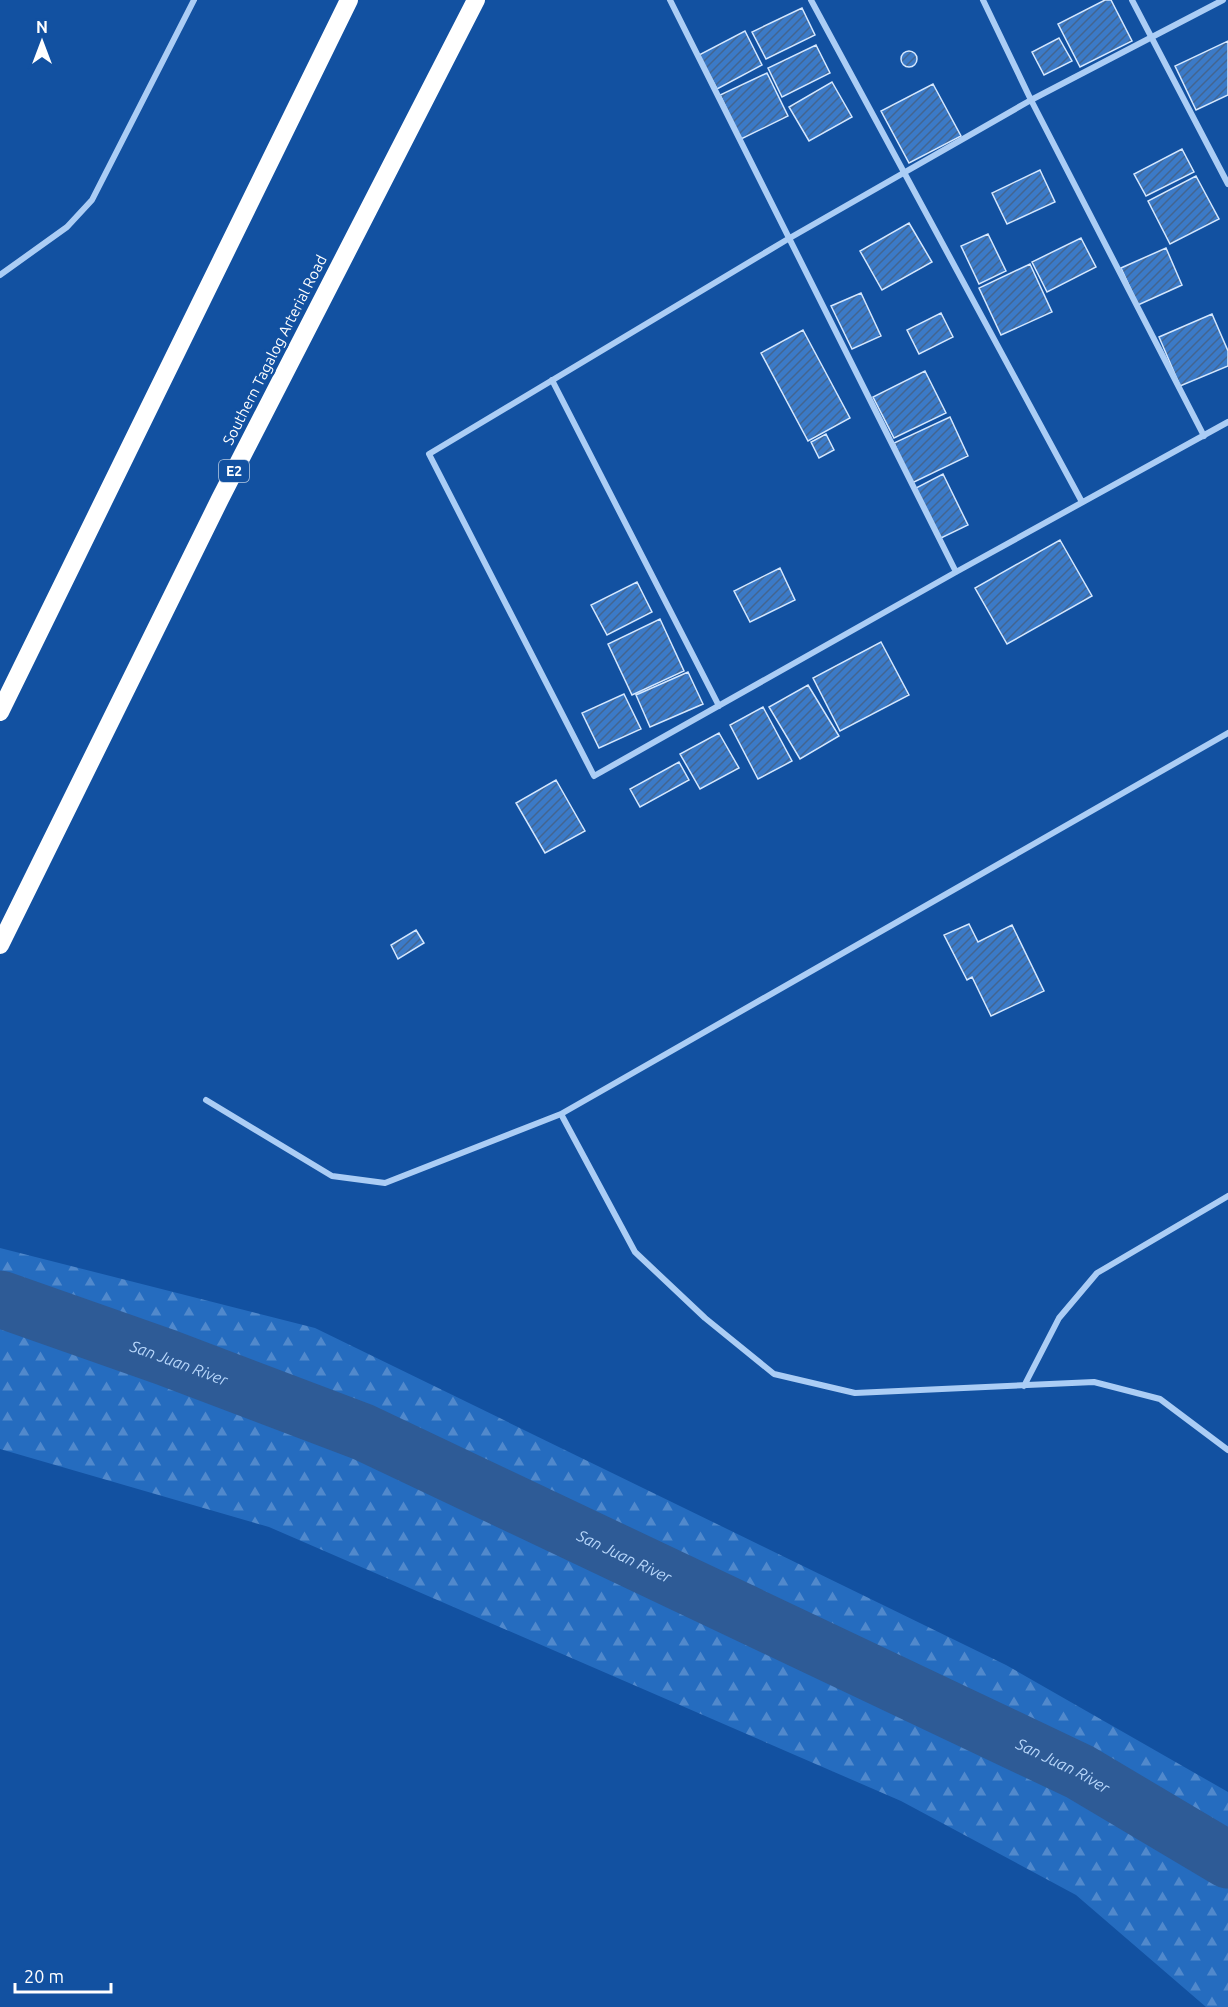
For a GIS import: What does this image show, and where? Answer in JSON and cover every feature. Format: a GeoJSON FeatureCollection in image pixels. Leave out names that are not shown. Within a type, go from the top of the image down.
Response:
{"type":"FeatureCollection","features":[{"type":"Feature","properties":{"kind":"highway"},"geometry":{"type":"LineString","coordinates":[[0,712],[349,0]]}},
{"type":"Feature","properties":{"kind":"highway","name":"Southern Tagalog Arterial Road"},"geometry":{"type":"LineString","coordinates":[[0,945],[220,499],[476,0]]}},
{"type":"Feature","properties":{"kind":"street"},"geometry":{"type":"LineString","coordinates":[[0,275],[67,227],[92,200],[194,0]]}},
{"type":"Feature","properties":{"kind":"street"},"geometry":{"type":"LineString","coordinates":[[670,0],[956,572]]}},
{"type":"Feature","properties":{"kind":"street"},"geometry":{"type":"LineString","coordinates":[[811,0],[1082,502]]}},
{"type":"Feature","properties":{"kind":"street"},"geometry":{"type":"LineString","coordinates":[[983,0],[1031,100],[1204,435]]}},
{"type":"Feature","properties":{"kind":"street"},"geometry":{"type":"LineString","coordinates":[[1132,0],[1228,184]]}},
{"type":"Feature","properties":{"kind":"street"},"geometry":{"type":"LineString","coordinates":[[1222,0],[1031,100],[788,239],[429,454],[594,776],[1228,422]]}},
{"type":"Feature","properties":{"kind":"street"},"geometry":{"type":"LineString","coordinates":[[552,380],[719,706]]}},
{"type":"Feature","properties":{"kind":"street"},"geometry":{"type":"LineString","coordinates":[[206,1100],[332,1176],[386,1183],[561,1114],[1228,733]]}},
{"type":"Feature","properties":{"kind":"street"},"geometry":{"type":"LineString","coordinates":[[561,1114],[635,1252],[705,1318],[774,1374],[855,1393],[1094,1382],[1160,1399],[1228,1450]]}},
{"type":"Feature","properties":{"kind":"street"},"geometry":{"type":"LineString","coordinates":[[1024,1386],[1059,1318],[1097,1273],[1228,1196]]}},
{"type":"Feature","properties":{"kind":"green space"},"geometry":{"type":"Polygon","coordinates":[[[0,1248],[315,1328],[1006,1665],[1228,1792],[1228,2007],[1206,2007],[1076,1895],[901,1801],[269,1527],[0,1449],[0,1248]]]}},
{"type":"Feature","properties":{"kind":"building"},"geometry":{"type":"Polygon","coordinates":[[[1105,0],[1111,0],[1132,41],[1080,67],[1058,24],[1105,0]]]}},
{"type":"Feature","properties":{"kind":"building"},"geometry":{"type":"Polygon","coordinates":[[[802,8],[815,35],[766,59],[752,32],[802,8]]]}},
{"type":"Feature","properties":{"kind":"building"},"geometry":{"type":"Polygon","coordinates":[[[745,31],[762,65],[717,89],[699,55],[745,31]]]}},
{"type":"Feature","properties":{"kind":"building"},"geometry":{"type":"Polygon","coordinates":[[[1059,38],[1072,61],[1044,75],[1032,52],[1059,38]]]}},
{"type":"Feature","properties":{"kind":"building"},"geometry":{"type":"Polygon","coordinates":[[[1228,41],[1228,95],[1196,110],[1175,66],[1228,41]]]}},
{"type":"Feature","properties":{"kind":"building"},"geometry":{"type":"Polygon","coordinates":[[[816,45],[830,73],[782,97],[768,68],[816,45]]]}},
{"type":"Feature","properties":{"kind":"building"},"geometry":{"type":"Polygon","coordinates":[[[906,51],[912,51],[917,59],[915,65],[906,67],[901,62],[901,56],[906,51]]]}},
{"type":"Feature","properties":{"kind":"building"},"geometry":{"type":"Polygon","coordinates":[[[767,73],[788,116],[741,139],[720,95],[767,73]]]}},
{"type":"Feature","properties":{"kind":"building"},"geometry":{"type":"Polygon","coordinates":[[[832,82],[852,117],[809,141],[789,107],[832,82]]]}},
{"type":"Feature","properties":{"kind":"building"},"geometry":{"type":"Polygon","coordinates":[[[933,84],[961,136],[909,163],[881,111],[933,84]]]}},
{"type":"Feature","properties":{"kind":"building"},"geometry":{"type":"Polygon","coordinates":[[[1182,149],[1194,172],[1146,196],[1134,174],[1182,149]]]}},
{"type":"Feature","properties":{"kind":"building"},"geometry":{"type":"Polygon","coordinates":[[[1040,170],[1055,202],[1007,224],[992,193],[1040,170]]]}},
{"type":"Feature","properties":{"kind":"building"},"geometry":{"type":"Polygon","coordinates":[[[1196,176],[1219,219],[1170,244],[1148,201],[1196,176]]]}},
{"type":"Feature","properties":{"kind":"building"},"geometry":{"type":"Polygon","coordinates":[[[909,223],[932,262],[882,290],[860,251],[909,223]]]}},
{"type":"Feature","properties":{"kind":"building"},"geometry":{"type":"Polygon","coordinates":[[[988,234],[1006,271],[979,284],[961,246],[988,234]]]}},
{"type":"Feature","properties":{"kind":"building"},"geometry":{"type":"Polygon","coordinates":[[[1081,238],[1096,267],[1047,292],[1032,262],[1081,238]]]}},
{"type":"Feature","properties":{"kind":"building"},"geometry":{"type":"Polygon","coordinates":[[[1166,248],[1182,285],[1138,305],[1121,268],[1166,248]]]}},
{"type":"Feature","properties":{"kind":"building"},"geometry":{"type":"Polygon","coordinates":[[[1030,264],[1052,312],[1001,335],[979,288],[1030,264]]]}},
{"type":"Feature","properties":{"kind":"building"},"geometry":{"type":"Polygon","coordinates":[[[861,293],[881,336],[852,349],[831,306],[861,293]]]}},
{"type":"Feature","properties":{"kind":"building"},"geometry":{"type":"Polygon","coordinates":[[[941,313],[953,337],[919,354],[907,330],[941,313]]]}},
{"type":"Feature","properties":{"kind":"building"},"geometry":{"type":"Polygon","coordinates":[[[1212,314],[1228,351],[1228,366],[1180,386],[1159,337],[1212,314]]]}},
{"type":"Feature","properties":{"kind":"building"},"geometry":{"type":"Polygon","coordinates":[[[803,330],[850,418],[808,441],[761,353],[803,330]]]}},
{"type":"Feature","properties":{"kind":"building"},"geometry":{"type":"Polygon","coordinates":[[[925,371],[946,413],[894,438],[873,397],[925,371]]]}},
{"type":"Feature","properties":{"kind":"building"},"geometry":{"type":"Polygon","coordinates":[[[950,417],[968,456],[912,483],[894,443],[950,417]]]}},
{"type":"Feature","properties":{"kind":"building"},"geometry":{"type":"Polygon","coordinates":[[[826,434],[834,450],[819,458],[811,442],[826,434]]]}},
{"type":"Feature","properties":{"kind":"building"},"geometry":{"type":"Polygon","coordinates":[[[943,474],[968,525],[941,538],[916,488],[943,474]]]}},
{"type":"Feature","properties":{"kind":"building"},"geometry":{"type":"Polygon","coordinates":[[[1060,540],[1092,596],[1007,644],[975,588],[1060,540]]]}},
{"type":"Feature","properties":{"kind":"building"},"geometry":{"type":"Polygon","coordinates":[[[780,568],[795,600],[750,622],[734,591],[780,568]]]}},
{"type":"Feature","properties":{"kind":"building"},"geometry":{"type":"Polygon","coordinates":[[[637,582],[652,612],[607,635],[591,605],[637,582]]]}},
{"type":"Feature","properties":{"kind":"building"},"geometry":{"type":"Polygon","coordinates":[[[660,619],[684,671],[632,695],[608,644],[660,619]]]}},
{"type":"Feature","properties":{"kind":"building"},"geometry":{"type":"Polygon","coordinates":[[[881,642],[909,695],[840,731],[813,678],[881,642]]]}},
{"type":"Feature","properties":{"kind":"building"},"geometry":{"type":"Polygon","coordinates":[[[688,672],[703,704],[650,727],[636,695],[688,672]]]}},
{"type":"Feature","properties":{"kind":"building"},"geometry":{"type":"Polygon","coordinates":[[[808,685],[839,736],[800,759],[769,707],[808,685]]]}},
{"type":"Feature","properties":{"kind":"building"},"geometry":{"type":"Polygon","coordinates":[[[624,694],[641,729],[599,748],[582,713],[624,694]]]}},
{"type":"Feature","properties":{"kind":"building"},"geometry":{"type":"Polygon","coordinates":[[[763,707],[792,761],[758,779],[730,725],[763,707]]]}},
{"type":"Feature","properties":{"kind":"building"},"geometry":{"type":"Polygon","coordinates":[[[719,733],[739,768],[700,789],[680,754],[719,733]]]}},
{"type":"Feature","properties":{"kind":"building"},"geometry":{"type":"Polygon","coordinates":[[[679,762],[689,780],[640,807],[630,789],[679,762]]]}},
{"type":"Feature","properties":{"kind":"building"},"geometry":{"type":"Polygon","coordinates":[[[556,780],[585,831],[545,853],[516,803],[556,780]]]}},
{"type":"Feature","properties":{"kind":"building"},"geometry":{"type":"Polygon","coordinates":[[[969,924],[978,942],[1012,925],[1044,991],[991,1016],[972,977],[967,980],[944,935],[969,924]]]}},
{"type":"Feature","properties":{"kind":"building"},"geometry":{"type":"Polygon","coordinates":[[[416,930],[424,943],[398,959],[391,945],[416,930]]]}},
{"type":"Feature","properties":{"kind":"waterway","name":"San Juan River"},"geometry":{"type":"LineString","coordinates":[[0,1299],[165,1357],[363,1432],[1080,1772],[1228,1860]]}}]}
